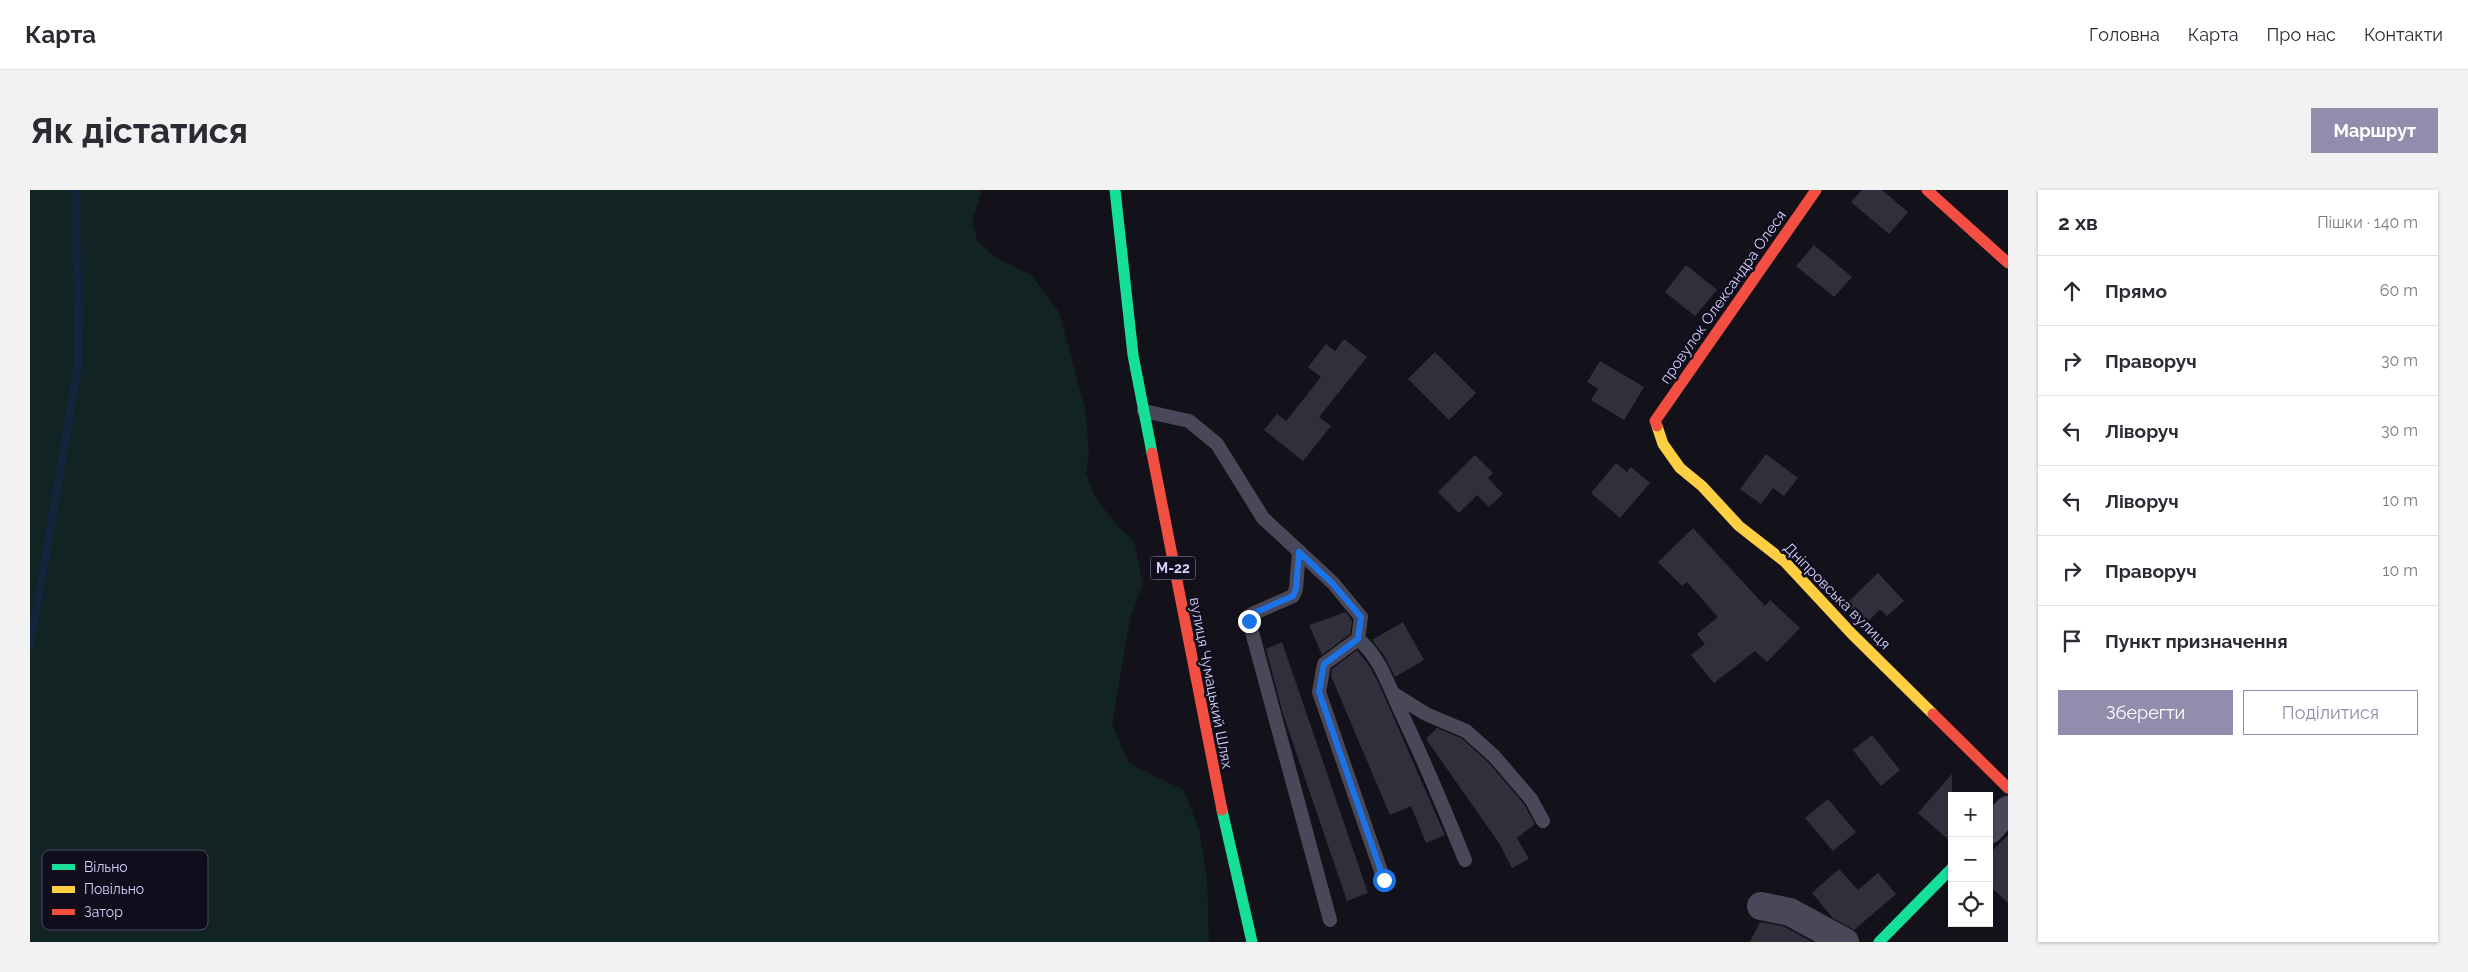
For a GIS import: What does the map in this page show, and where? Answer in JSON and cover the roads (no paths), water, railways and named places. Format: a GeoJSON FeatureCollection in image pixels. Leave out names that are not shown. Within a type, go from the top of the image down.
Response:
{"type":"FeatureCollection","features":[{"type":"Feature","properties":{"kind":"main road","name":"вулиця Чумацький Шлях"},"geometry":{"type":"LineString","coordinates":[[1115,190],[1133,355],[1209,752],[1252,942]]}},
{"type":"Feature","properties":{"kind":"main road","name":"провулок Олександра Олеся"},"geometry":{"type":"LineString","coordinates":[[1655,421],[1816,190]]}},
{"type":"Feature","properties":{"kind":"main road"},"geometry":{"type":"LineString","coordinates":[[1927,190],[2008,264]]}},
{"type":"Feature","properties":{"kind":"main road","name":"Дніпровська вулиця"},"geometry":{"type":"LineString","coordinates":[[1655,421],[1663,444],[1680,468],[1702,486],[1740,526],[1785,562],[1852,634],[2008,788]]}},
{"type":"Feature","properties":{"kind":"main road"},"geometry":{"type":"LineString","coordinates":[[1879,942],[1948,872]]}},
{"type":"Feature","properties":{"kind":"street"},"geometry":{"type":"LineString","coordinates":[[1993,826],[2008,810]]}},
{"type":"Feature","properties":{"kind":"street"},"geometry":{"type":"LineString","coordinates":[[1761,906],[1790,912],[1845,942]]}},
{"type":"Feature","properties":{"kind":"lane"},"geometry":{"type":"LineString","coordinates":[[1144,411],[1190,421],[1217,444],[1263,518],[1332,583],[1361,617],[1358,639],[1324,664],[1319,692],[1384,880]]}},
{"type":"Feature","properties":{"kind":"lane"},"geometry":{"type":"LineString","coordinates":[[1299,552],[1296,589],[1293,596],[1252,614],[1249,621],[1330,920]]}},
{"type":"Feature","properties":{"kind":"lane"},"geometry":{"type":"LineString","coordinates":[[1358,639],[1370,649],[1393,694],[1428,769],[1465,860]]}},
{"type":"Feature","properties":{"kind":"lane"},"geometry":{"type":"LineString","coordinates":[[1393,694],[1426,714],[1466,731],[1494,756],[1531,799],[1543,821]]}},
{"type":"Feature","properties":{"kind":"waterway"},"geometry":{"type":"LineString","coordinates":[[30,646],[78,366],[76,190]]}}]}
